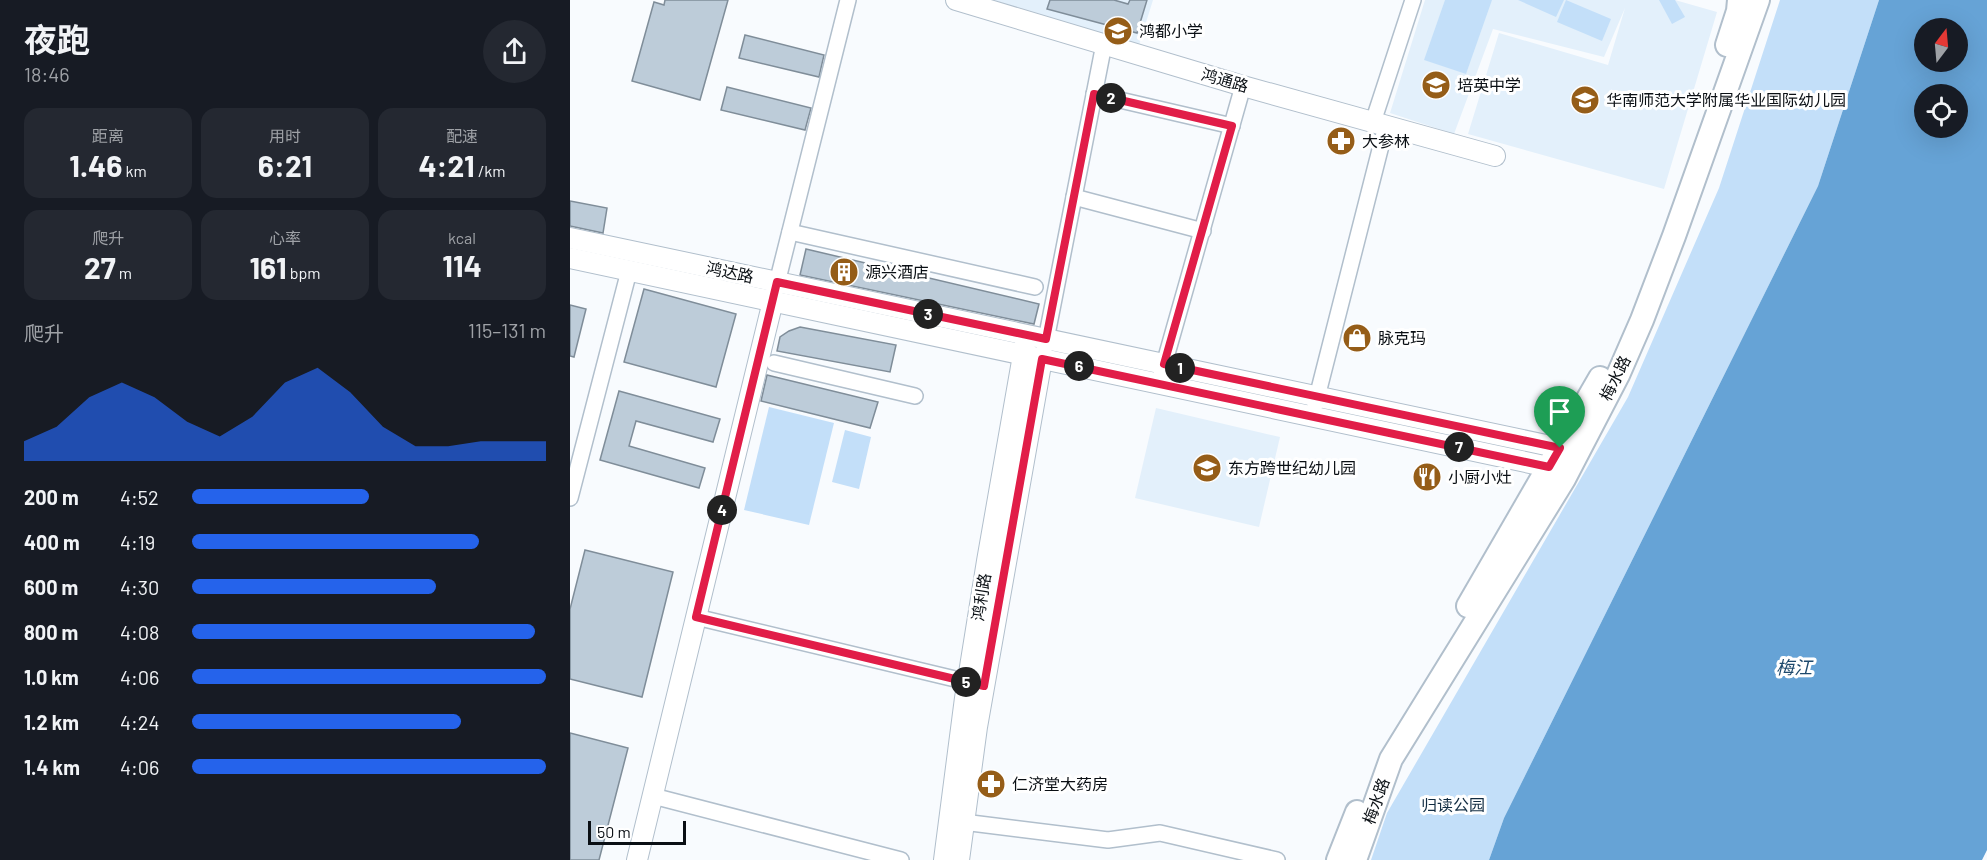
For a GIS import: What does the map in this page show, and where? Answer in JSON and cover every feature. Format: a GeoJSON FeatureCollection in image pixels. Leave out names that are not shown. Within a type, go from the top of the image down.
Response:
{"type":"FeatureCollection","features":[{"type":"Feature","properties":{"kind":"main road","name":"梅水路"},"geometry":{"type":"LineString","coordinates":[[1338,860],[1380,757],[1611,357],[1636,300],[1738,11],[1739,0]]}},
{"type":"Feature","properties":{"kind":"main road","name":"梅水路"},"geometry":{"type":"LineString","coordinates":[[1355,860],[1391,759],[1564,479],[1618,375],[1670,246],[1758,0]]}},
{"type":"Feature","properties":{"kind":"street"},"geometry":{"type":"LineString","coordinates":[[637,860],[848,0]]}},
{"type":"Feature","properties":{"kind":"street","name":"鸿通路"},"geometry":{"type":"LineString","coordinates":[[956,0],[1243,86],[1495,156]]}},
{"type":"Feature","properties":{"kind":"street"},"geometry":{"type":"LineString","coordinates":[[1315,406],[1380,124],[1413,0]]}},
{"type":"Feature","properties":{"kind":"street"},"geometry":{"type":"LineString","coordinates":[[1035,347],[1074,196],[1104,44]]}},
{"type":"Feature","properties":{"kind":"street"},"geometry":{"type":"LineString","coordinates":[[1161,374],[1243,86]]}},
{"type":"Feature","properties":{"kind":"street"},"geometry":{"type":"LineString","coordinates":[[1094,94],[1232,126]]}},
{"type":"Feature","properties":{"kind":"street"},"geometry":{"type":"LineString","coordinates":[[1074,196],[1203,231]]}},
{"type":"Feature","properties":{"kind":"street"},"geometry":{"type":"LineString","coordinates":[[790,232],[1035,287]]}},
{"type":"Feature","properties":{"kind":"street","name":"鸿达路"},"geometry":{"type":"LineString","coordinates":[[570,238],[775,292],[1554,458]]}},
{"type":"Feature","properties":{"kind":"street","name":"鸿达路"},"geometry":{"type":"LineString","coordinates":[[570,258],[629,271],[775,292]]}},
{"type":"Feature","properties":{"kind":"street"},"geometry":{"type":"LineString","coordinates":[[570,498],[629,271]]}},
{"type":"Feature","properties":{"kind":"street","name":"鸿利路"},"geometry":{"type":"LineString","coordinates":[[944,860],[1035,347]]}},
{"type":"Feature","properties":{"kind":"street"},"geometry":{"type":"LineString","coordinates":[[774,363],[915,396]]}},
{"type":"Feature","properties":{"kind":"street"},"geometry":{"type":"LineString","coordinates":[[696,617],[976,684]]}},
{"type":"Feature","properties":{"kind":"street","name":"鸿利路"},"geometry":{"type":"LineString","coordinates":[[959,860],[976,684]]}},
{"type":"Feature","properties":{"kind":"street"},"geometry":{"type":"LineString","coordinates":[[652,796],[901,860]]}},
{"type":"Feature","properties":{"kind":"street"},"geometry":{"type":"LineString","coordinates":[[963,822],[1108,840],[1160,833],[1277,860]]}},
{"type":"Feature","properties":{"kind":"shaded area","name":"鸿都小学"},"geometry":{"type":"Polygon","coordinates":[[[993,0],[1153,0],[1139,45],[993,0]]]}},
{"type":"Feature","properties":{"kind":"shaded area","name":"华南师范大学附属华业国际幼儿园"},"geometry":{"type":"Polygon","coordinates":[[[1425,0],[1675,0],[1717,12],[1664,189],[1468,134],[1499,33],[1608,65],[1625,8],[1604,57],[1493,29],[1454,134],[1390,113],[1425,0]]]}},
{"type":"Feature","properties":{"kind":"shaded area","name":"东方跨世纪幼儿园"},"geometry":{"type":"Polygon","coordinates":[[[1156,408],[1280,437],[1259,527],[1135,498],[1156,408]]]}},
{"type":"Feature","properties":{"kind":"green space"},"geometry":{"type":"Polygon","coordinates":[[[1445,0],[1492,0],[1466,74],[1424,60],[1445,0]]]}},
{"type":"Feature","properties":{"kind":"green space"},"geometry":{"type":"Polygon","coordinates":[[[1518,0],[1564,0],[1556,17],[1518,0]]]}},
{"type":"Feature","properties":{"kind":"green space"},"geometry":{"type":"Polygon","coordinates":[[[1566,0],[1611,19],[1602,41],[1557,22],[1566,0]]]}},
{"type":"Feature","properties":{"kind":"green space"},"geometry":{"type":"Polygon","coordinates":[[[1659,0],[1675,0],[1685,17],[1672,24],[1659,0]]]}},
{"type":"Feature","properties":{"kind":"green space","name":"归读公园"},"geometry":{"type":"Polygon","coordinates":[[[1780,0],[1879,0],[1818,186],[1504,818],[1489,860],[1371,860],[1387,813],[1628,397],[1719,188],[1780,0]]]}},
{"type":"Feature","properties":{"kind":"green space"},"geometry":{"type":"Polygon","coordinates":[[[769,407],[834,423],[809,525],[744,510],[769,407]]]}},
{"type":"Feature","properties":{"kind":"green space"},"geometry":{"type":"Polygon","coordinates":[[[845,430],[871,437],[859,489],[832,482],[845,430]]]}},
{"type":"Feature","properties":{"kind":"water","name":"梅江"},"geometry":{"type":"Polygon","coordinates":[[[1879,0],[1987,0],[1987,850],[1982,860],[1489,860],[1504,818],[1818,186],[1879,0]]]}},
{"type":"Feature","properties":{"kind":"building"},"geometry":{"type":"Polygon","coordinates":[[[665,0],[728,0],[700,100],[632,81],[654,2],[664,5],[665,0]]]}},
{"type":"Feature","properties":{"kind":"building"},"geometry":{"type":"Polygon","coordinates":[[[1050,0],[1114,0],[1128,4],[1130,0],[1147,0],[1137,33],[1047,9],[1050,0]]]}},
{"type":"Feature","properties":{"kind":"building"},"geometry":{"type":"Polygon","coordinates":[[[745,35],[824,55],[819,77],[739,58],[745,35]]]}},
{"type":"Feature","properties":{"kind":"building"},"geometry":{"type":"Polygon","coordinates":[[[727,87],[811,108],[805,130],[721,110],[727,87]]]}},
{"type":"Feature","properties":{"kind":"building"},"geometry":{"type":"Polygon","coordinates":[[[570,201],[607,208],[603,233],[570,226],[570,201]]]}},
{"type":"Feature","properties":{"kind":"building"},"geometry":{"type":"Polygon","coordinates":[[[806,249],[1039,304],[1034,324],[800,275],[806,249]]]}},
{"type":"Feature","properties":{"kind":"building"},"geometry":{"type":"Polygon","coordinates":[[[644,289],[736,314],[716,387],[624,362],[644,289]]]}},
{"type":"Feature","properties":{"kind":"building"},"geometry":{"type":"Polygon","coordinates":[[[570,305],[586,309],[574,357],[570,356],[570,305]]]}},
{"type":"Feature","properties":{"kind":"building"},"geometry":{"type":"Polygon","coordinates":[[[800,327],[896,345],[890,372],[777,351],[780,337],[800,327]]]}},
{"type":"Feature","properties":{"kind":"building"},"geometry":{"type":"Polygon","coordinates":[[[767,375],[878,402],[870,428],[761,401],[767,375]]]}},
{"type":"Feature","properties":{"kind":"building"},"geometry":{"type":"Polygon","coordinates":[[[619,391],[720,419],[713,442],[636,421],[629,446],[705,468],[699,488],[600,460],[619,391]]]}},
{"type":"Feature","properties":{"kind":"building"},"geometry":{"type":"Polygon","coordinates":[[[585,550],[673,572],[642,697],[570,679],[570,609],[585,550]]]}},
{"type":"Feature","properties":{"kind":"building"},"geometry":{"type":"Polygon","coordinates":[[[570,733],[628,748],[599,860],[570,860],[570,733]]]}},
{"type":"Feature","properties":{"kind":"place","name":"鸿都小学"},"geometry":{"type":"Point","coordinates":[1118,31]}},
{"type":"Feature","properties":{"kind":"place","name":"培英中学"},"geometry":{"type":"Point","coordinates":[1436,85]}},
{"type":"Feature","properties":{"kind":"place","name":"华南师范大学附属华业国际幼儿园"},"geometry":{"type":"Point","coordinates":[1585,100]}},
{"type":"Feature","properties":{"kind":"place","name":"大参林"},"geometry":{"type":"Point","coordinates":[1341,141]}},
{"type":"Feature","properties":{"kind":"place","name":"源兴酒店"},"geometry":{"type":"Point","coordinates":[844,272]}},
{"type":"Feature","properties":{"kind":"place","name":"脉克玛"},"geometry":{"type":"Point","coordinates":[1357,338]}},
{"type":"Feature","properties":{"kind":"place","name":"东方跨世纪幼儿园"},"geometry":{"type":"Point","coordinates":[1207,468]}},
{"type":"Feature","properties":{"kind":"place","name":"小厨小灶"},"geometry":{"type":"Point","coordinates":[1427,477]}},
{"type":"Feature","properties":{"kind":"place","name":"仁济堂大药房"},"geometry":{"type":"Point","coordinates":[991,784]}},
{"type":"Feature","properties":{"kind":"route"},"geometry":{"type":"LineString","coordinates":[[1094,94],[1232,126],[1164,364],[1560,448],[1549,467],[1042,359],[984,686],[696,617],[777,282],[1046,339],[1094,94]]}}]}
